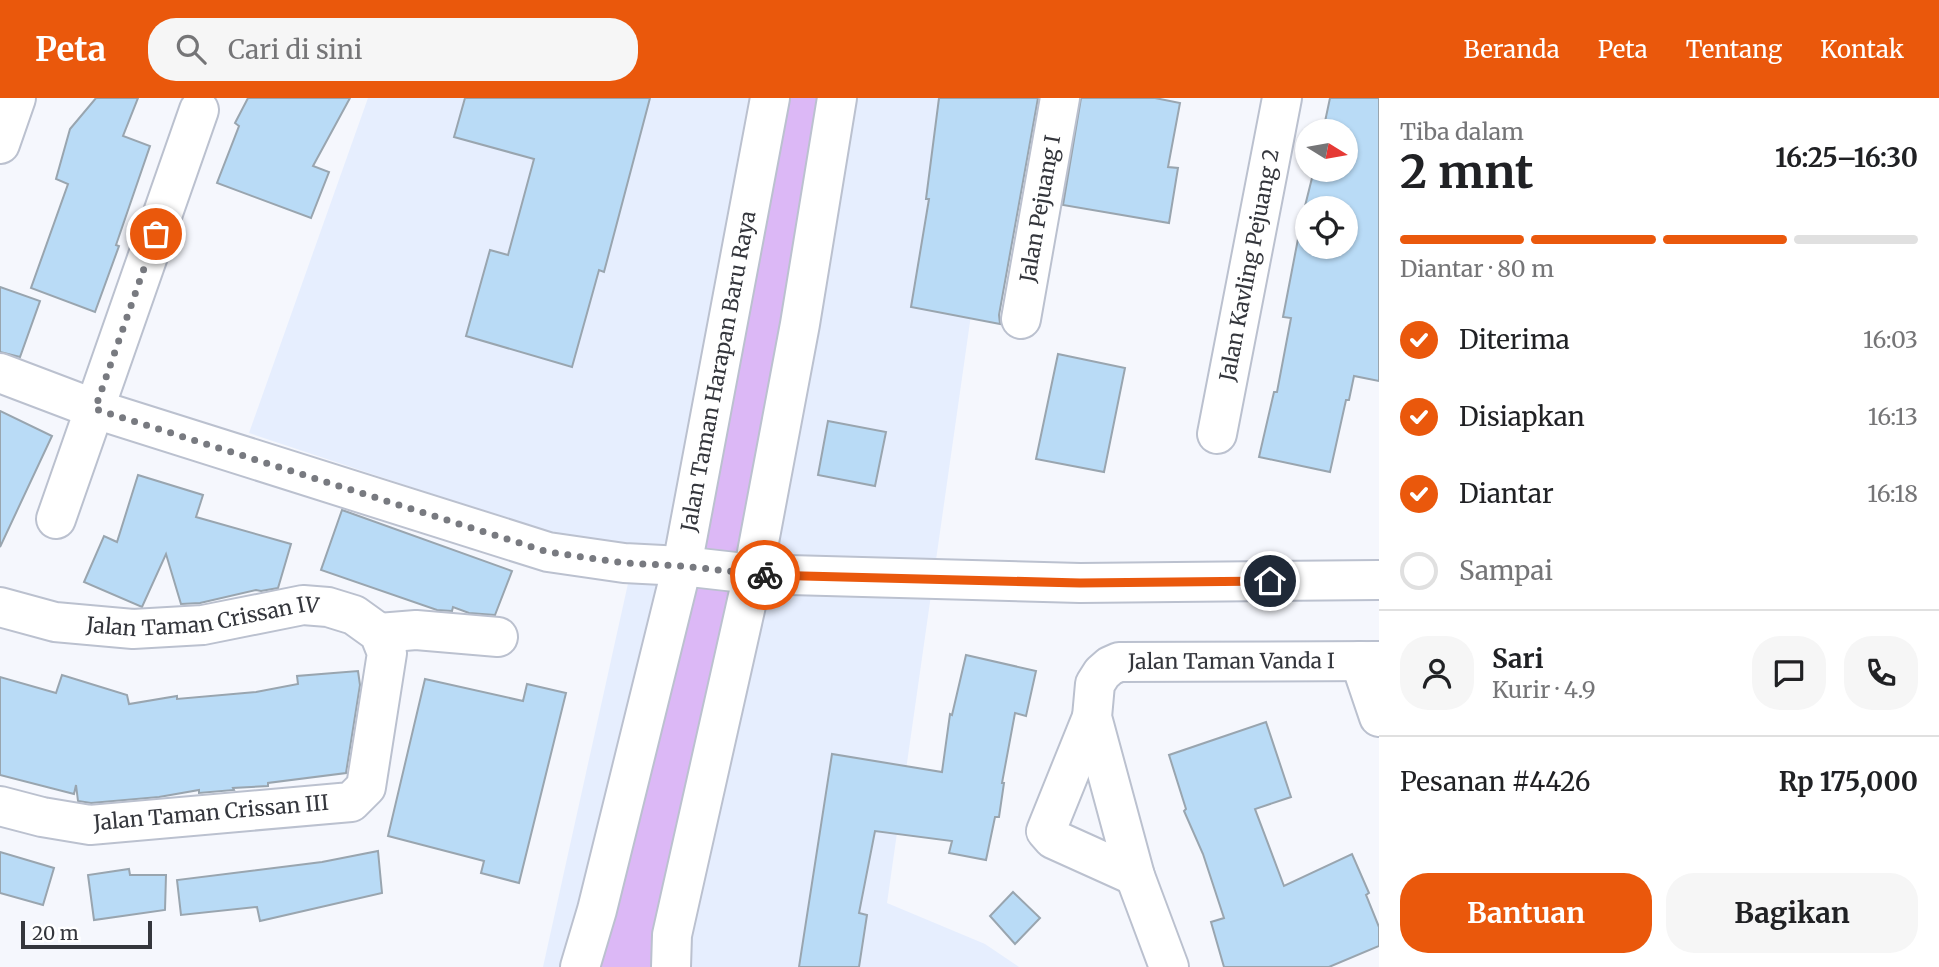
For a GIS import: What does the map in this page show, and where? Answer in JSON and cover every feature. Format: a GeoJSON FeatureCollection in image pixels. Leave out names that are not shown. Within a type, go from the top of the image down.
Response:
{"type":"FeatureCollection","features":[{"type":"Feature","properties":{"kind":"street"},"geometry":{"type":"LineString","coordinates":[[0,144],[16,98]]}},
{"type":"Feature","properties":{"kind":"street","name":"Jalan Taman Harapan Baru Raya"},"geometry":{"type":"LineString","coordinates":[[580,967],[597,910],[682,566],[770,98]]}},
{"type":"Feature","properties":{"kind":"street"},"geometry":{"type":"LineString","coordinates":[[671,967],[672,935],[753,575],[800,324],[837,98]]}},
{"type":"Feature","properties":{"kind":"street","name":"Jalan Pejuang I"},"geometry":{"type":"LineString","coordinates":[[1021,319],[1060,98]]}},
{"type":"Feature","properties":{"kind":"street","name":"Jalan Kavling Pejuang 2"},"geometry":{"type":"LineString","coordinates":[[1217,434],[1282,98]]}},
{"type":"Feature","properties":{"kind":"street"},"geometry":{"type":"LineString","coordinates":[[56,519],[199,110]]}},
{"type":"Feature","properties":{"kind":"street"},"geometry":{"type":"LineString","coordinates":[[0,373],[95,409],[548,552],[624,563],[682,566],[753,575],[1080,583],[1379,580]]}},
{"type":"Feature","properties":{"kind":"street","name":"Jalan Taman Crissan IV"},"geometry":{"type":"LineString","coordinates":[[0,607],[55,622],[133,629],[203,625],[303,605],[328,607],[354,615],[383,643]]}},
{"type":"Feature","properties":{"kind":"street"},"geometry":{"type":"LineString","coordinates":[[383,643],[416,630],[498,637]]}},
{"type":"Feature","properties":{"kind":"street","name":"Jalan Taman Crissan III"},"geometry":{"type":"LineString","coordinates":[[0,806],[90,825],[351,802],[366,787],[383,643]]}},
{"type":"Feature","properties":{"kind":"street"},"geometry":{"type":"LineString","coordinates":[[1370,661],[1379,717]]}},
{"type":"Feature","properties":{"kind":"street","name":"Jalan Taman Vanda I"},"geometry":{"type":"LineString","coordinates":[[1169,967],[1135,876],[1092,717],[1096,684],[1102,673],[1119,662],[1370,661]]}},
{"type":"Feature","properties":{"kind":"street"},"geometry":{"type":"LineString","coordinates":[[1092,717],[1046,831],[1053,839],[1135,876]]}},
{"type":"Feature","properties":{"kind":"shaded area"},"geometry":{"type":"Polygon","coordinates":[[[368,98],[999,98],[995,147],[887,903],[985,944],[1019,967],[543,967],[633,561],[249,433],[368,98]]]}},
{"type":"Feature","properties":{"kind":"shaded area"},"geometry":{"type":"Polygon","coordinates":[[[770,98],[837,98],[671,967],[579,967],[770,98]]]}},
{"type":"Feature","properties":{"kind":"building"},"geometry":{"type":"Polygon","coordinates":[[[96,98],[138,98],[123,136],[150,146],[95,312],[31,288],[68,184],[56,179],[70,129],[96,98]]]}},
{"type":"Feature","properties":{"kind":"building"},"geometry":{"type":"Polygon","coordinates":[[[248,98],[350,98],[313,166],[329,172],[311,218],[217,183],[239,126],[235,123],[248,98]]]}},
{"type":"Feature","properties":{"kind":"building"},"geometry":{"type":"Polygon","coordinates":[[[465,98],[650,98],[604,272],[599,270],[572,367],[466,336],[490,250],[508,255],[534,159],[454,137],[465,98]]]}},
{"type":"Feature","properties":{"kind":"building"},"geometry":{"type":"Polygon","coordinates":[[[939,98],[1038,98],[999,315],[1000,324],[911,307],[929,199],[926,199],[939,98]]]}},
{"type":"Feature","properties":{"kind":"building"},"geometry":{"type":"Polygon","coordinates":[[[1081,98],[1155,98],[1180,103],[1168,167],[1178,168],[1169,223],[1063,205],[1081,98]]]}},
{"type":"Feature","properties":{"kind":"building"},"geometry":{"type":"Polygon","coordinates":[[[1330,98],[1379,98],[1379,381],[1354,376],[1330,472],[1259,457],[1274,392],[1277,392],[1291,318],[1283,317],[1295,254],[1295,259],[1358,259],[1358,196],[1308,196],[1311,182],[1358,182],[1358,119],[1326,119],[1330,98]]]}},
{"type":"Feature","properties":{"kind":"building"},"geometry":{"type":"Polygon","coordinates":[[[0,287],[40,301],[20,357],[0,352],[0,287]]]}},
{"type":"Feature","properties":{"kind":"building"},"geometry":{"type":"Polygon","coordinates":[[[1058,354],[1125,368],[1104,472],[1036,459],[1058,354]]]}},
{"type":"Feature","properties":{"kind":"building"},"geometry":{"type":"Polygon","coordinates":[[[0,411],[52,436],[0,547],[0,411]]]}},
{"type":"Feature","properties":{"kind":"building"},"geometry":{"type":"Polygon","coordinates":[[[828,421],[886,432],[875,486],[818,475],[828,421]]]}},
{"type":"Feature","properties":{"kind":"building"},"geometry":{"type":"Polygon","coordinates":[[[138,475],[203,495],[196,517],[291,544],[278,588],[256,590],[200,603],[181,604],[166,554],[142,607],[84,582],[104,536],[117,542],[138,475]]]}},
{"type":"Feature","properties":{"kind":"building"},"geometry":{"type":"Polygon","coordinates":[[[342,510],[512,571],[495,615],[469,613],[453,607],[452,611],[437,610],[321,570],[342,510]]]}},
{"type":"Feature","properties":{"kind":"building"},"geometry":{"type":"Polygon","coordinates":[[[966,655],[1036,671],[1026,716],[1015,713],[1002,783],[999,817],[995,817],[986,860],[949,853],[952,841],[875,831],[859,913],[867,915],[859,967],[799,967],[832,754],[942,772],[950,714],[952,715],[966,655]]]}},
{"type":"Feature","properties":{"kind":"building"},"geometry":{"type":"Polygon","coordinates":[[[358,671],[360,685],[346,773],[268,783],[268,786],[233,788],[234,790],[199,793],[199,790],[159,797],[91,803],[78,801],[76,785],[74,794],[0,775],[0,677],[56,693],[62,675],[127,695],[129,704],[177,696],[177,699],[256,692],[298,684],[297,676],[358,671]]]}},
{"type":"Feature","properties":{"kind":"building"},"geometry":{"type":"Polygon","coordinates":[[[425,679],[523,701],[527,684],[566,693],[519,883],[481,873],[484,861],[388,836],[425,679]]]}},
{"type":"Feature","properties":{"kind":"building"},"geometry":{"type":"Polygon","coordinates":[[[1266,722],[1291,797],[1255,809],[1284,886],[1352,854],[1369,893],[1366,895],[1379,927],[1379,946],[1329,967],[1224,967],[1211,922],[1224,918],[1203,854],[1184,811],[1186,809],[1169,755],[1266,722]]]}},
{"type":"Feature","properties":{"kind":"building"},"geometry":{"type":"Polygon","coordinates":[[[378,851],[382,893],[260,921],[257,907],[181,915],[177,880],[322,862],[378,851]]]}},
{"type":"Feature","properties":{"kind":"building"},"geometry":{"type":"Polygon","coordinates":[[[0,852],[54,868],[43,905],[0,893],[0,852]]]}},
{"type":"Feature","properties":{"kind":"building"},"geometry":{"type":"Polygon","coordinates":[[[129,869],[130,875],[166,875],[165,910],[94,920],[88,875],[129,869]]]}},
{"type":"Feature","properties":{"kind":"building"},"geometry":{"type":"Polygon","coordinates":[[[1013,892],[1040,918],[1015,944],[990,916],[1013,892]]]}},
{"type":"Feature","properties":{"kind":"way so far"},"geometry":{"type":"LineString","coordinates":[[156,234],[95,409],[548,552],[624,563],[765,575]]}},
{"type":"Feature","properties":{"kind":"route"},"geometry":{"type":"LineString","coordinates":[[765,575],[1080,583],[1270,581]]}}]}
